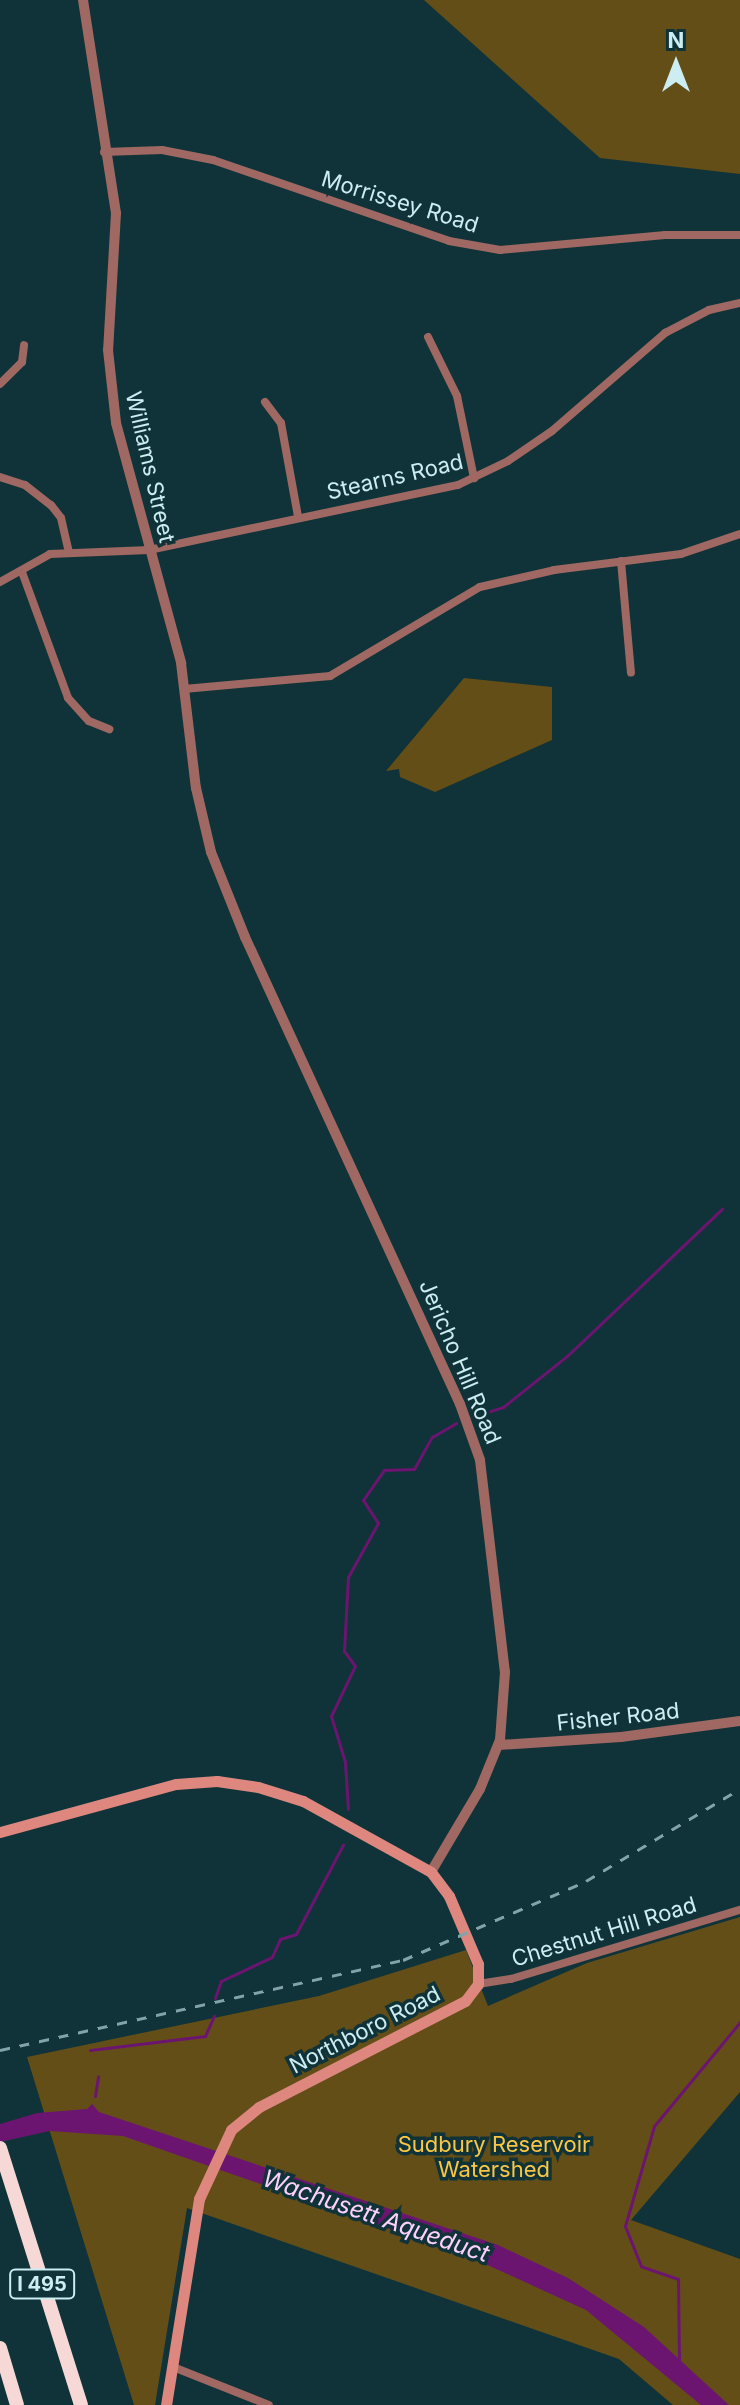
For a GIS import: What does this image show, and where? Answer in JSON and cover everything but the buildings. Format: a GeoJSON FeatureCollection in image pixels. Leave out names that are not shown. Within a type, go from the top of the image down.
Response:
{"type":"FeatureCollection","features":[{"type":"Feature","properties":{"kind":"highway","name":"I 495"},"geometry":{"type":"LineString","coordinates":[[2,2155],[81,2405]]}},
{"type":"Feature","properties":{"kind":"highway"},"geometry":{"type":"LineString","coordinates":[[0,2348],[17,2405]]}},
{"type":"Feature","properties":{"kind":"main road"},"geometry":{"type":"LineString","coordinates":[[0,1832],[163,1786],[231,1782],[303,1801],[431,1872],[470,1945],[478,1984]]}},
{"type":"Feature","properties":{"kind":"main road","name":"Northboro Road"},"geometry":{"type":"LineString","coordinates":[[166,2405],[207,2175],[222,2144],[259,2107],[458,2005],[478,1984]]}},
{"type":"Feature","properties":{"kind":"street","name":"Williams Street"},"geometry":{"type":"LineString","coordinates":[[83,0],[116,231],[109,371],[129,481],[184,689],[202,817],[225,888]]}},
{"type":"Feature","properties":{"kind":"street","name":"Morrissey Road"},"geometry":{"type":"LineString","coordinates":[[103,152],[162,150],[213,160],[449,241],[500,250],[672,234],[740,235]]}},
{"type":"Feature","properties":{"kind":"street","name":"Stearns Road"},"geometry":{"type":"LineString","coordinates":[[0,582],[22,572],[39,558],[69,552],[149,550],[298,517],[403,498],[474,478],[552,431],[665,333],[709,310],[740,303]]}},
{"type":"Feature","properties":{"kind":"street"},"geometry":{"type":"LineString","coordinates":[[428,337],[454,386],[474,478]]}},
{"type":"Feature","properties":{"kind":"street"},"geometry":{"type":"LineString","coordinates":[[0,384],[22,362],[24,345]]}},
{"type":"Feature","properties":{"kind":"street"},"geometry":{"type":"LineString","coordinates":[[265,402],[281,423],[298,517]]}},
{"type":"Feature","properties":{"kind":"street"},"geometry":{"type":"LineString","coordinates":[[0,477],[25,485],[51,505],[61,518],[69,552]]}},
{"type":"Feature","properties":{"kind":"street"},"geometry":{"type":"LineString","coordinates":[[184,689],[330,676],[480,587],[700,549],[740,534]]}},
{"type":"Feature","properties":{"kind":"street"},"geometry":{"type":"LineString","coordinates":[[621,561],[631,673]]}},
{"type":"Feature","properties":{"kind":"street"},"geometry":{"type":"LineString","coordinates":[[22,572],[68,698],[89,721],[109,729]]}},
{"type":"Feature","properties":{"kind":"street","name":"Jericho Hill Road"},"geometry":{"type":"LineString","coordinates":[[225,888],[473,1435],[487,1498],[505,1681],[499,1745],[480,1789],[431,1872]]}},
{"type":"Feature","properties":{"kind":"street","name":"Fisher Road"},"geometry":{"type":"LineString","coordinates":[[499,1745],[636,1736],[740,1721]]}},
{"type":"Feature","properties":{"kind":"street","name":"Chestnut Hill Road"},"geometry":{"type":"LineString","coordinates":[[478,1984],[511,1979],[740,1910]]}},
{"type":"Feature","properties":{"kind":"street"},"geometry":{"type":"LineString","coordinates":[[173,2367],[269,2405]]}},
{"type":"Feature","properties":{"kind":"green space"},"geometry":{"type":"Polygon","coordinates":[[[424,0],[740,0],[740,174],[600,158],[424,0]]]}},
{"type":"Feature","properties":{"kind":"green space"},"geometry":{"type":"Polygon","coordinates":[[[464,678],[552,687],[552,740],[435,792],[400,777],[399,769],[386,771],[464,678]]]}},
{"type":"Feature","properties":{"kind":"green space","name":"Sudbury Reservoir Watershed"},"geometry":{"type":"Polygon","coordinates":[[[740,1917],[740,2092],[631,2220],[740,2259],[740,2405],[673,2405],[619,2359],[187,2208],[155,2405],[134,2405],[27,2057],[319,1996],[466,1950],[488,2006],[587,1963],[740,1917]]]}},
{"type":"Feature","properties":{"kind":"water","name":"Wachusett Aqueduct"},"geometry":{"type":"Polygon","coordinates":[[[92,2104],[99,2112],[498,2245],[568,2278],[644,2327],[729,2405],[701,2405],[586,2310],[470,2257],[123,2136],[50,2131],[0,2142],[0,2124],[37,2113],[87,2109],[92,2104]]]}},
{"type":"Feature","properties":{"kind":"waterway"},"geometry":{"type":"LineString","coordinates":[[472,1417],[503,1407],[567,1356],[722,1209]]}},
{"type":"Feature","properties":{"kind":"waterway"},"geometry":{"type":"LineString","coordinates":[[348,1809],[345,1762],[331,1716],[355,1666],[344,1651],[348,1577],[378,1523],[363,1500],[384,1470],[414,1469],[432,1437],[456,1423]]}},
{"type":"Feature","properties":{"kind":"waterway"},"geometry":{"type":"LineString","coordinates":[[215,1998],[221,1981],[272,1957],[280,1939],[296,1934],[343,1845]]}},
{"type":"Feature","properties":{"kind":"waterway"},"geometry":{"type":"LineString","coordinates":[[90,2050],[205,2036],[214,2016]]}},
{"type":"Feature","properties":{"kind":"waterway"},"geometry":{"type":"LineString","coordinates":[[679,2361],[678,2279],[641,2266],[625,2226],[654,2126],[740,2022]]}},
{"type":"Feature","properties":{"kind":"waterway"},"geometry":{"type":"LineString","coordinates":[[95,2096],[98,2076]]}},
{"type":"Feature","properties":{"kind":"railway"},"geometry":{"type":"LineString","coordinates":[[0,2050],[403,1960],[586,1881],[740,1789]]}}]}
